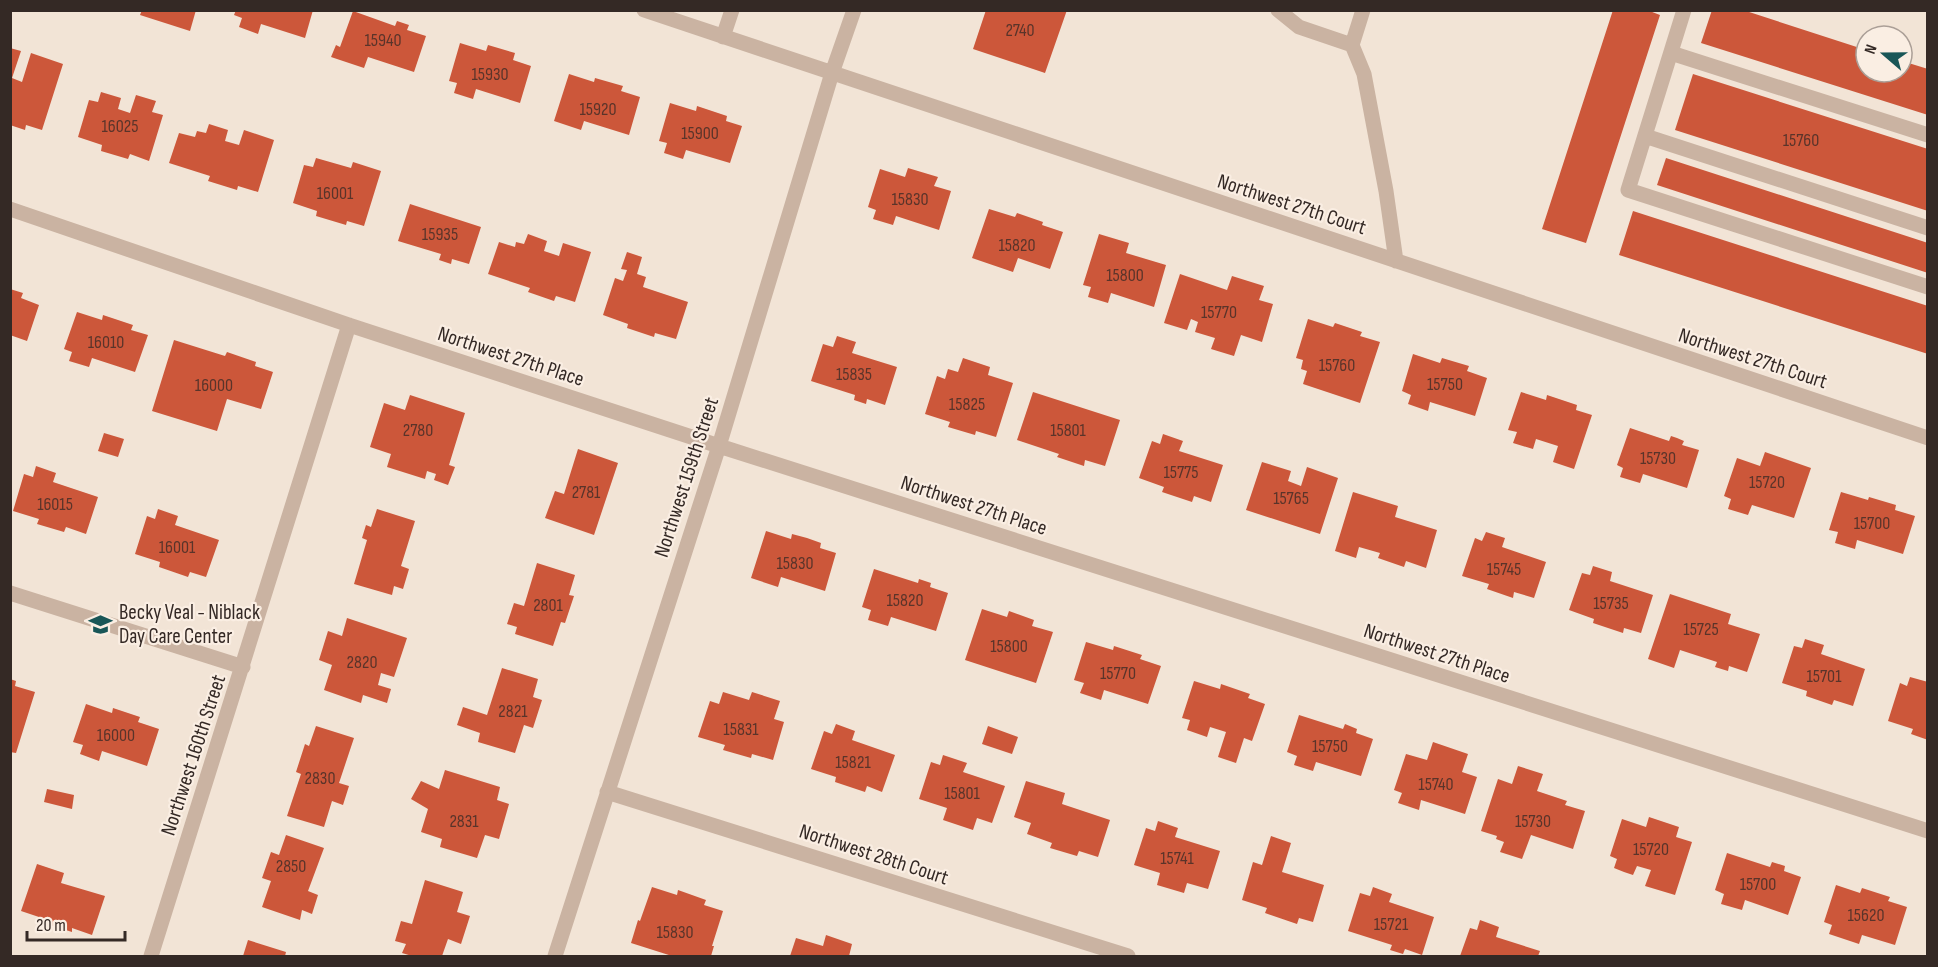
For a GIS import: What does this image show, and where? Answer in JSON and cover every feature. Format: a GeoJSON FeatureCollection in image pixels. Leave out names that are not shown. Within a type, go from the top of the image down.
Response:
{"type":"FeatureCollection","features":[{"type":"Feature","properties":{"kind":"street","name":"Northwest 27th Court"},"geometry":{"type":"LineString","coordinates":[[644,10],[1928,438]]}},
{"type":"Feature","properties":{"kind":"street"},"geometry":{"type":"LineString","coordinates":[[723,37],[732,10]]}},
{"type":"Feature","properties":{"kind":"street","name":"Northwest 159th Street"},"geometry":{"type":"LineString","coordinates":[[555,957],[718,446],[832,73],[854,10]]}},
{"type":"Feature","properties":{"kind":"street"},"geometry":{"type":"LineString","coordinates":[[1278,10],[1299,27],[1352,45]]}},
{"type":"Feature","properties":{"kind":"street"},"geometry":{"type":"LineString","coordinates":[[1363,10],[1352,45],[1364,74],[1386,191],[1396,261]]}},
{"type":"Feature","properties":{"kind":"street"},"geometry":{"type":"LineString","coordinates":[[1684,10],[1628,190],[1928,287]]}},
{"type":"Feature","properties":{"kind":"street"},"geometry":{"type":"LineString","coordinates":[[1671,53],[1928,135]]}},
{"type":"Feature","properties":{"kind":"street"},"geometry":{"type":"LineString","coordinates":[[1645,136],[1928,228]]}},
{"type":"Feature","properties":{"kind":"street","name":"Northwest 27th Place"},"geometry":{"type":"LineString","coordinates":[[10,209],[349,325],[718,446],[1928,831]]}},
{"type":"Feature","properties":{"kind":"street","name":"Northwest 160th Street"},"geometry":{"type":"LineString","coordinates":[[151,957],[349,325]]}},
{"type":"Feature","properties":{"kind":"street"},"geometry":{"type":"LineString","coordinates":[[10,593],[243,667]]}},
{"type":"Feature","properties":{"kind":"street","name":"Northwest 28th Court"},"geometry":{"type":"LineString","coordinates":[[607,792],[1128,957]]}},
{"type":"Feature","properties":{"kind":"building"},"geometry":{"type":"Polygon","coordinates":[[[142,10],[196,10],[190,31],[140,15],[142,10]]]}},
{"type":"Feature","properties":{"kind":"building"},"geometry":{"type":"Polygon","coordinates":[[[236,10],[313,10],[305,38],[261,24],[258,34],[239,27],[242,18],[234,15],[236,10]]]}},
{"type":"Feature","properties":{"kind":"building"},"geometry":{"type":"Polygon","coordinates":[[[986,10],[1067,10],[1045,73],[973,49],[986,10]]]}},
{"type":"Feature","properties":{"kind":"building"},"geometry":{"type":"Polygon","coordinates":[[[1613,10],[1647,10],[1660,15],[1586,243],[1542,229],[1613,10]]]}},
{"type":"Feature","properties":{"kind":"building"},"geometry":{"type":"Polygon","coordinates":[[[1712,10],[1743,10],[1854,46],[1854,84],[1914,84],[1914,65],[1928,69],[1928,115],[1701,43],[1712,10]]]}},
{"type":"Feature","properties":{"kind":"building"},"geometry":{"type":"Polygon","coordinates":[[[353,11],[395,26],[397,21],[409,25],[407,30],[426,36],[414,72],[368,57],[364,68],[331,57],[336,45],[340,47],[353,11]]]}},
{"type":"Feature","properties":{"kind":"building"},"geometry":{"type":"Polygon","coordinates":[[[460,43],[486,51],[488,45],[515,53],[513,60],[531,66],[520,103],[476,89],[473,99],[454,93],[457,83],[449,81],[460,43]]]}},
{"type":"Feature","properties":{"kind":"building"},"geometry":{"type":"Polygon","coordinates":[[[10,48],[21,51],[12,78],[22,82],[31,53],[63,64],[42,130],[26,125],[25,130],[10,125],[10,48]]]}},
{"type":"Feature","properties":{"kind":"building"},"geometry":{"type":"Polygon","coordinates":[[[569,74],[594,82],[595,78],[623,86],[621,91],[640,97],[629,135],[584,121],[581,130],[554,121],[569,74]]]}},
{"type":"Feature","properties":{"kind":"building"},"geometry":{"type":"Polygon","coordinates":[[[1693,74],[1928,149],[1928,211],[1675,130],[1693,74]]]}},
{"type":"Feature","properties":{"kind":"building"},"geometry":{"type":"Polygon","coordinates":[[[101,92],[121,98],[118,109],[130,113],[136,95],[156,101],[152,112],[163,115],[149,161],[130,154],[128,159],[101,151],[102,145],[78,137],[89,100],[98,102],[101,92]]]}},
{"type":"Feature","properties":{"kind":"building"},"geometry":{"type":"Polygon","coordinates":[[[670,103],[696,111],[697,106],[727,116],[726,121],[742,126],[730,163],[686,150],[683,159],[664,153],[667,143],[659,141],[670,103]]]}},
{"type":"Feature","properties":{"kind":"building"},"geometry":{"type":"Polygon","coordinates":[[[209,124],[228,130],[225,141],[239,145],[244,130],[274,140],[258,192],[238,186],[237,190],[208,181],[210,176],[169,163],[179,133],[195,137],[197,131],[206,133],[209,124]]]}},
{"type":"Feature","properties":{"kind":"building"},"geometry":{"type":"Polygon","coordinates":[[[316,158],[351,168],[353,162],[381,171],[364,226],[347,221],[346,225],[316,216],[317,211],[293,203],[304,165],[313,167],[316,158]]]}},
{"type":"Feature","properties":{"kind":"building"},"geometry":{"type":"Polygon","coordinates":[[[1666,158],[1928,243],[1928,273],[1657,185],[1666,158]]]}},
{"type":"Feature","properties":{"kind":"building"},"geometry":{"type":"Polygon","coordinates":[[[908,168],[938,177],[934,186],[951,191],[939,230],[896,216],[893,225],[873,219],[876,210],[868,207],[880,169],[905,177],[908,168]]]}},
{"type":"Feature","properties":{"kind":"building"},"geometry":{"type":"Polygon","coordinates":[[[410,204],[481,227],[469,264],[452,259],[451,264],[439,260],[441,254],[398,241],[410,204]]]}},
{"type":"Feature","properties":{"kind":"building"},"geometry":{"type":"Polygon","coordinates":[[[989,209],[1015,217],[1017,213],[1063,232],[1050,269],[1018,258],[1013,272],[972,258],[989,209]]]}},
{"type":"Feature","properties":{"kind":"building"},"geometry":{"type":"Polygon","coordinates":[[[1633,211],[1928,306],[1928,354],[1619,255],[1633,211]]]}},
{"type":"Feature","properties":{"kind":"building"},"geometry":{"type":"Polygon","coordinates":[[[528,234],[547,241],[544,251],[559,256],[563,243],[591,252],[575,302],[556,296],[554,301],[528,292],[530,288],[488,274],[499,242],[515,247],[516,242],[524,244],[528,234]]]}},
{"type":"Feature","properties":{"kind":"building"},"geometry":{"type":"Polygon","coordinates":[[[1099,234],[1129,243],[1126,253],[1166,265],[1154,307],[1111,293],[1108,303],[1088,297],[1091,287],[1083,285],[1099,234]]]}},
{"type":"Feature","properties":{"kind":"building"},"geometry":{"type":"Polygon","coordinates":[[[627,252],[642,257],[637,274],[646,277],[643,287],[688,302],[676,339],[655,333],[654,337],[627,328],[628,324],[603,315],[615,278],[623,281],[627,270],[621,269],[627,252]]]}},
{"type":"Feature","properties":{"kind":"building"},"geometry":{"type":"Polygon","coordinates":[[[1180,274],[1227,290],[1232,276],[1264,286],[1259,300],[1273,304],[1262,342],[1241,335],[1234,356],[1211,349],[1215,338],[1195,332],[1198,322],[1191,319],[1187,330],[1164,323],[1180,274]]]}},
{"type":"Feature","properties":{"kind":"building"},"geometry":{"type":"Polygon","coordinates":[[[10,289],[23,293],[21,298],[39,305],[27,341],[10,335],[10,289]]]}},
{"type":"Feature","properties":{"kind":"building"},"geometry":{"type":"Polygon","coordinates":[[[77,312],[102,320],[103,315],[133,325],[131,330],[148,335],[135,372],[92,358],[89,367],[69,361],[72,352],[64,349],[77,312]]]}},
{"type":"Feature","properties":{"kind":"building"},"geometry":{"type":"Polygon","coordinates":[[[1308,319],[1333,327],[1335,323],[1362,332],[1360,336],[1380,342],[1360,403],[1303,384],[1307,371],[1301,369],[1303,360],[1296,358],[1308,319]]]}},
{"type":"Feature","properties":{"kind":"building"},"geometry":{"type":"Polygon","coordinates":[[[837,336],[856,342],[852,353],[897,367],[885,405],[867,399],[866,404],[854,400],[855,395],[811,381],[823,344],[833,347],[837,336]]]}},
{"type":"Feature","properties":{"kind":"building"},"geometry":{"type":"Polygon","coordinates":[[[174,340],[225,356],[227,352],[256,362],[255,366],[273,372],[261,409],[227,399],[217,431],[152,411],[174,340]]]}},
{"type":"Feature","properties":{"kind":"building"},"geometry":{"type":"Polygon","coordinates":[[[1413,354],[1440,363],[1442,358],[1469,366],[1467,371],[1487,378],[1475,416],[1430,402],[1428,411],[1408,404],[1411,395],[1402,391],[1413,354]]]}},
{"type":"Feature","properties":{"kind":"building"},"geometry":{"type":"Polygon","coordinates":[[[963,358],[990,367],[988,375],[1013,383],[996,437],[976,431],[975,435],[948,427],[950,422],[925,414],[937,376],[945,379],[948,369],[958,372],[963,358]]]}},
{"type":"Feature","properties":{"kind":"building"},"geometry":{"type":"Polygon","coordinates":[[[1033,392],[1120,420],[1105,466],[1085,460],[1084,466],[1057,457],[1059,454],[1017,440],[1033,392]]]}},
{"type":"Feature","properties":{"kind":"building"},"geometry":{"type":"Polygon","coordinates":[[[1521,392],[1546,400],[1547,395],[1577,405],[1576,410],[1592,415],[1574,469],[1553,462],[1558,446],[1536,439],[1533,449],[1513,443],[1517,432],[1508,430],[1521,392]]]}},
{"type":"Feature","properties":{"kind":"building"},"geometry":{"type":"Polygon","coordinates":[[[410,395],[465,413],[449,465],[455,467],[448,485],[434,480],[436,474],[427,471],[425,479],[387,467],[391,454],[370,447],[384,403],[405,410],[410,395]]]}},
{"type":"Feature","properties":{"kind":"building"},"geometry":{"type":"Polygon","coordinates":[[[1630,428],[1669,441],[1671,436],[1684,441],[1682,445],[1699,450],[1687,488],[1643,474],[1640,483],[1620,477],[1623,468],[1617,465],[1630,428]]]}},
{"type":"Feature","properties":{"kind":"building"},"geometry":{"type":"Polygon","coordinates":[[[104,433],[124,439],[118,457],[98,451],[104,433]]]}},
{"type":"Feature","properties":{"kind":"building"},"geometry":{"type":"Polygon","coordinates":[[[1163,434],[1183,441],[1179,451],[1223,465],[1211,502],[1194,496],[1192,502],[1162,492],[1164,487],[1139,478],[1152,441],[1160,444],[1163,434]]]}},
{"type":"Feature","properties":{"kind":"building"},"geometry":{"type":"Polygon","coordinates":[[[578,449],[618,463],[594,535],[545,518],[555,491],[564,494],[578,449]]]}},
{"type":"Feature","properties":{"kind":"building"},"geometry":{"type":"Polygon","coordinates":[[[1765,452],[1811,468],[1794,518],[1752,505],[1748,515],[1728,509],[1731,499],[1724,496],[1737,458],[1760,466],[1765,452]]]}},
{"type":"Feature","properties":{"kind":"building"},"geometry":{"type":"Polygon","coordinates":[[[1262,462],[1291,471],[1288,481],[1301,486],[1307,467],[1338,478],[1320,534],[1246,510],[1262,462]]]}},
{"type":"Feature","properties":{"kind":"building"},"geometry":{"type":"Polygon","coordinates":[[[36,466],[56,473],[53,482],[98,497],[86,534],[66,527],[64,532],[37,524],[39,519],[13,511],[24,474],[33,477],[36,466]]]}},
{"type":"Feature","properties":{"kind":"building"},"geometry":{"type":"Polygon","coordinates":[[[1353,492],[1398,506],[1395,517],[1437,530],[1426,568],[1406,561],[1404,567],[1378,558],[1380,553],[1359,547],[1356,558],[1335,551],[1353,492]]]}},
{"type":"Feature","properties":{"kind":"building"},"geometry":{"type":"Polygon","coordinates":[[[1841,492],[1896,505],[1895,510],[1915,516],[1903,554],[1857,540],[1855,549],[1835,543],[1838,532],[1829,530],[1841,492]]]}},
{"type":"Feature","properties":{"kind":"building"},"geometry":{"type":"Polygon","coordinates":[[[158,509],[178,516],[175,525],[219,540],[206,577],[190,572],[188,577],[159,567],[160,562],[135,554],[147,516],[155,519],[158,509]]]}},
{"type":"Feature","properties":{"kind":"building"},"geometry":{"type":"Polygon","coordinates":[[[377,509],[415,521],[401,566],[409,569],[403,589],[394,586],[392,595],[354,584],[367,540],[362,538],[366,525],[371,527],[377,509]]]}},
{"type":"Feature","properties":{"kind":"building"},"geometry":{"type":"Polygon","coordinates":[[[766,531],[791,539],[792,534],[807,538],[821,543],[820,548],[836,553],[825,591],[781,577],[778,587],[751,578],[766,531]]]}},
{"type":"Feature","properties":{"kind":"building"},"geometry":{"type":"Polygon","coordinates":[[[1486,532],[1505,538],[1502,547],[1546,562],[1534,598],[1514,592],[1513,598],[1487,589],[1489,584],[1462,576],[1475,538],[1482,541],[1486,532]]]}},
{"type":"Feature","properties":{"kind":"building"},"geometry":{"type":"Polygon","coordinates":[[[537,563],[575,575],[569,595],[574,596],[565,623],[561,622],[553,646],[515,634],[517,627],[507,624],[514,603],[524,606],[537,563]]]}},
{"type":"Feature","properties":{"kind":"building"},"geometry":{"type":"Polygon","coordinates":[[[1593,566],[1612,572],[1610,581],[1653,595],[1641,633],[1624,628],[1623,633],[1593,623],[1594,619],[1569,610],[1582,573],[1590,575],[1593,566]]]}},
{"type":"Feature","properties":{"kind":"building"},"geometry":{"type":"Polygon","coordinates":[[[874,569],[918,583],[919,579],[931,583],[930,587],[948,593],[936,631],[891,617],[888,626],[868,620],[871,610],[862,607],[874,569]]]}},
{"type":"Feature","properties":{"kind":"building"},"geometry":{"type":"Polygon","coordinates":[[[1670,594],[1731,614],[1728,624],[1760,634],[1747,672],[1729,666],[1728,671],[1715,667],[1717,662],[1680,650],[1674,668],[1648,659],[1670,594]]]}},
{"type":"Feature","properties":{"kind":"building"},"geometry":{"type":"Polygon","coordinates":[[[982,609],[1007,617],[1009,611],[1034,620],[1032,626],[1053,632],[1036,683],[965,660],[982,609]]]}},
{"type":"Feature","properties":{"kind":"building"},"geometry":{"type":"Polygon","coordinates":[[[347,618],[407,638],[394,677],[381,673],[378,685],[391,689],[387,703],[363,695],[361,703],[324,690],[332,665],[319,660],[328,631],[342,636],[347,618]]]}},
{"type":"Feature","properties":{"kind":"building"},"geometry":{"type":"Polygon","coordinates":[[[1805,639],[1824,645],[1821,654],[1865,669],[1853,706],[1834,700],[1832,705],[1806,696],[1807,691],[1782,683],[1794,646],[1802,648],[1805,639]]]}},
{"type":"Feature","properties":{"kind":"building"},"geometry":{"type":"Polygon","coordinates":[[[1086,642],[1113,650],[1114,646],[1142,655],[1140,659],[1161,666],[1148,704],[1104,690],[1101,700],[1080,693],[1084,683],[1074,680],[1086,642]]]}},
{"type":"Feature","properties":{"kind":"building"},"geometry":{"type":"Polygon","coordinates":[[[502,668],[538,679],[533,697],[542,700],[533,728],[524,725],[515,753],[478,742],[480,733],[457,725],[463,707],[487,715],[502,668]]]}},
{"type":"Feature","properties":{"kind":"building"},"geometry":{"type":"Polygon","coordinates":[[[1910,677],[1928,682],[1928,740],[1911,734],[1913,729],[1888,721],[1900,683],[1907,686],[1910,677]]]}},
{"type":"Feature","properties":{"kind":"building"},"geometry":{"type":"Polygon","coordinates":[[[10,679],[16,681],[15,686],[35,692],[16,753],[10,752],[10,679]]]}},
{"type":"Feature","properties":{"kind":"building"},"geometry":{"type":"Polygon","coordinates":[[[1194,681],[1220,689],[1221,684],[1250,694],[1248,698],[1265,704],[1252,741],[1244,738],[1236,763],[1218,757],[1226,732],[1210,727],[1207,737],[1187,730],[1190,720],[1182,718],[1194,681]]]}},
{"type":"Feature","properties":{"kind":"building"},"geometry":{"type":"Polygon","coordinates":[[[723,692],[749,700],[752,692],[780,701],[774,719],[784,722],[773,760],[752,754],[751,758],[723,750],[725,745],[698,737],[710,701],[719,704],[723,692]]]}},
{"type":"Feature","properties":{"kind":"building"},"geometry":{"type":"Polygon","coordinates":[[[86,704],[112,713],[113,708],[140,717],[138,722],[159,729],[147,766],[102,751],[99,761],[80,754],[83,745],[73,742],[86,704]]]}},
{"type":"Feature","properties":{"kind":"building"},"geometry":{"type":"Polygon","coordinates":[[[1299,715],[1343,729],[1345,724],[1357,729],[1356,733],[1373,739],[1361,776],[1316,762],[1313,771],[1294,765],[1297,756],[1287,752],[1299,715]]]}},
{"type":"Feature","properties":{"kind":"building"},"geometry":{"type":"Polygon","coordinates":[[[836,724],[855,731],[852,740],[895,755],[882,792],[867,786],[865,792],[835,782],[836,777],[811,769],[824,731],[832,734],[836,724]]]}},
{"type":"Feature","properties":{"kind":"building"},"geometry":{"type":"Polygon","coordinates":[[[316,726],[354,738],[339,783],[349,786],[343,805],[332,801],[324,827],[287,816],[301,774],[296,772],[305,744],[309,746],[316,726]]]}},
{"type":"Feature","properties":{"kind":"building"},"geometry":{"type":"Polygon","coordinates":[[[988,726],[1018,737],[1012,754],[982,744],[988,726]]]}},
{"type":"Feature","properties":{"kind":"building"},"geometry":{"type":"Polygon","coordinates":[[[1433,742],[1468,754],[1462,772],[1477,777],[1465,814],[1421,800],[1419,810],[1398,803],[1402,793],[1394,790],[1406,754],[1427,760],[1433,742]]]}},
{"type":"Feature","properties":{"kind":"building"},"geometry":{"type":"Polygon","coordinates":[[[943,755],[967,763],[963,772],[1005,786],[992,823],[977,818],[973,830],[943,820],[947,808],[919,799],[931,762],[940,765],[943,755]]]}},
{"type":"Feature","properties":{"kind":"building"},"geometry":{"type":"Polygon","coordinates":[[[1518,766],[1543,774],[1537,791],[1567,801],[1565,805],[1585,811],[1573,849],[1531,835],[1522,859],[1500,852],[1504,842],[1496,839],[1497,836],[1481,831],[1498,779],[1512,784],[1518,766]]]}},
{"type":"Feature","properties":{"kind":"building"},"geometry":{"type":"Polygon","coordinates":[[[445,770],[500,787],[497,800],[509,804],[499,839],[485,835],[477,858],[440,847],[442,839],[421,832],[428,809],[411,799],[421,781],[439,789],[445,770]]]}},
{"type":"Feature","properties":{"kind":"building"},"geometry":{"type":"Polygon","coordinates":[[[1026,781],[1065,793],[1062,804],[1110,820],[1098,857],[1079,851],[1077,856],[1050,848],[1052,843],[1027,834],[1031,823],[1014,817],[1026,781]]]}},
{"type":"Feature","properties":{"kind":"building"},"geometry":{"type":"Polygon","coordinates":[[[47,789],[74,795],[72,809],[44,802],[47,789]]]}},
{"type":"Feature","properties":{"kind":"building"},"geometry":{"type":"Polygon","coordinates":[[[1649,817],[1679,827],[1676,837],[1692,842],[1675,895],[1645,886],[1651,870],[1637,866],[1633,875],[1624,872],[1614,868],[1617,859],[1610,856],[1622,819],[1646,827],[1649,817]]]}},
{"type":"Feature","properties":{"kind":"building"},"geometry":{"type":"Polygon","coordinates":[[[1158,821],[1178,828],[1175,837],[1220,851],[1208,889],[1187,883],[1184,893],[1157,885],[1160,873],[1134,865],[1146,828],[1155,831],[1158,821]]]}},
{"type":"Feature","properties":{"kind":"building"},"geometry":{"type":"Polygon","coordinates":[[[286,835],[324,848],[308,891],[318,895],[312,914],[302,910],[300,920],[262,907],[271,881],[262,878],[271,852],[279,855],[286,835]]]}},
{"type":"Feature","properties":{"kind":"building"},"geometry":{"type":"Polygon","coordinates":[[[1271,836],[1291,843],[1282,872],[1324,885],[1313,922],[1299,918],[1297,924],[1265,913],[1267,908],[1242,900],[1253,862],[1262,865],[1271,836]]]}},
{"type":"Feature","properties":{"kind":"building"},"geometry":{"type":"Polygon","coordinates":[[[1727,853],[1770,867],[1772,862],[1785,866],[1784,871],[1801,877],[1788,915],[1745,900],[1742,910],[1721,904],[1724,894],[1715,890],[1727,853]]]}},
{"type":"Feature","properties":{"kind":"building"},"geometry":{"type":"Polygon","coordinates":[[[37,864],[64,873],[61,883],[105,896],[92,935],[72,928],[72,932],[47,924],[48,920],[21,911],[37,864]]]}},
{"type":"Feature","properties":{"kind":"building"},"geometry":{"type":"Polygon","coordinates":[[[425,880],[463,892],[457,912],[470,916],[461,944],[448,939],[442,956],[412,956],[402,953],[406,944],[395,941],[401,921],[412,924],[425,880]]]}},
{"type":"Feature","properties":{"kind":"building"},"geometry":{"type":"Polygon","coordinates":[[[1836,885],[1860,893],[1862,888],[1890,897],[1888,901],[1907,907],[1895,945],[1862,935],[1859,944],[1829,934],[1832,925],[1824,922],[1836,885]]]}},
{"type":"Feature","properties":{"kind":"building"},"geometry":{"type":"Polygon","coordinates":[[[652,887],[677,895],[678,890],[706,900],[704,905],[723,911],[711,956],[672,956],[631,943],[652,887]]]}},
{"type":"Feature","properties":{"kind":"building"},"geometry":{"type":"Polygon","coordinates":[[[1373,887],[1392,894],[1389,902],[1434,917],[1422,955],[1405,949],[1403,954],[1390,950],[1392,945],[1348,931],[1360,893],[1370,896],[1373,887]]]}},
{"type":"Feature","properties":{"kind":"building"},"geometry":{"type":"Polygon","coordinates":[[[1480,920],[1499,927],[1496,937],[1540,951],[1538,956],[1460,956],[1470,928],[1477,930],[1480,920]]]}},
{"type":"Feature","properties":{"kind":"building"},"geometry":{"type":"Polygon","coordinates":[[[826,935],[852,944],[849,956],[790,956],[796,938],[823,946],[826,935]]]}},
{"type":"Feature","properties":{"kind":"building"},"geometry":{"type":"Polygon","coordinates":[[[248,940],[286,952],[285,956],[243,956],[248,940]]]}},
{"type":"Feature","properties":{"kind":"place","name":"Becky Veal - Niblack Day Care Center"},"geometry":{"type":"Point","coordinates":[101,624]}}]}
